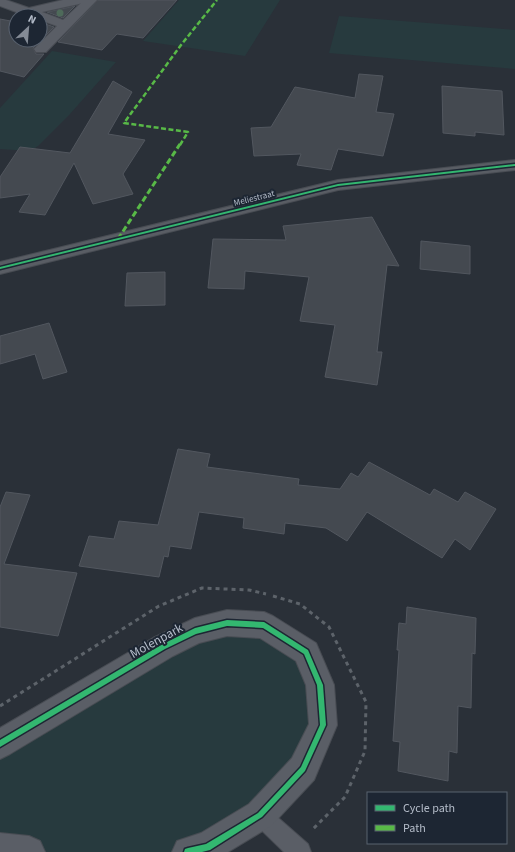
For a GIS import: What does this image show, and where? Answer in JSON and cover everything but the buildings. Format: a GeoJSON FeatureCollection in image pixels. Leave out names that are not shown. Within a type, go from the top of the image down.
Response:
{"type":"FeatureCollection","features":[{"type":"Feature","properties":{"kind":"street"},"geometry":{"type":"LineString","coordinates":[[44,8],[79,0]]}},
{"type":"Feature","properties":{"kind":"street"},"geometry":{"type":"LineString","coordinates":[[41,49],[91,0]]}},
{"type":"Feature","properties":{"kind":"street"},"geometry":{"type":"LineString","coordinates":[[0,2],[16,8]]}},
{"type":"Feature","properties":{"kind":"street"},"geometry":{"type":"LineString","coordinates":[[48,19],[66,25]]}},
{"type":"Feature","properties":{"kind":"street","name":"Meliestraat"},"geometry":{"type":"LineString","coordinates":[[0,268],[338,185],[515,165]]}},
{"type":"Feature","properties":{"kind":"street","name":"Molenpark"},"geometry":{"type":"LineString","coordinates":[[0,744],[163,647],[195,631],[227,623],[264,625],[306,652],[320,685],[323,725],[303,769],[260,815],[207,847],[188,852]]}},
{"type":"Feature","properties":{"kind":"street"},"geometry":{"type":"LineString","coordinates":[[0,849],[29,852]]}},
{"type":"Feature","properties":{"kind":"lane"},"geometry":{"type":"LineString","coordinates":[[260,815],[297,849]]}},
{"type":"Feature","properties":{"kind":"path"},"geometry":{"type":"LineString","coordinates":[[0,706],[158,606],[202,588],[249,590],[300,604],[329,627],[366,702],[366,709],[365,751],[345,797],[297,849]]}},
{"type":"Feature","properties":{"kind":"green space"},"geometry":{"type":"Polygon","coordinates":[[[179,0],[280,0],[245,56],[143,41],[179,0]]]}},
{"type":"Feature","properties":{"kind":"green space"},"geometry":{"type":"Polygon","coordinates":[[[339,16],[515,30],[515,69],[329,53],[339,16]]]}},
{"type":"Feature","properties":{"kind":"green space"},"geometry":{"type":"Polygon","coordinates":[[[52,51],[116,62],[70,114],[38,146],[30,151],[0,149],[0,108],[52,51]]]}},
{"type":"Feature","properties":{"kind":"green space"},"geometry":{"type":"Polygon","coordinates":[[[264,625],[320,685],[303,769],[188,852],[29,852],[0,849],[0,744],[163,647],[264,625]]]}},
{"type":"Feature","properties":{"kind":"marked path"},"geometry":{"type":"LineString","coordinates":[[118,239],[188,132],[124,123],[181,45],[217,0]]}},
{"type":"Feature","properties":{"kind":"cycle path"},"geometry":{"type":"LineString","coordinates":[[0,268],[338,185],[515,165]]}},
{"type":"Feature","properties":{"kind":"cycle path"},"geometry":{"type":"LineString","coordinates":[[0,744],[163,647],[195,631],[227,623],[264,625],[306,652],[320,685],[323,725],[303,769],[260,815],[207,847],[188,852]]}}]}
